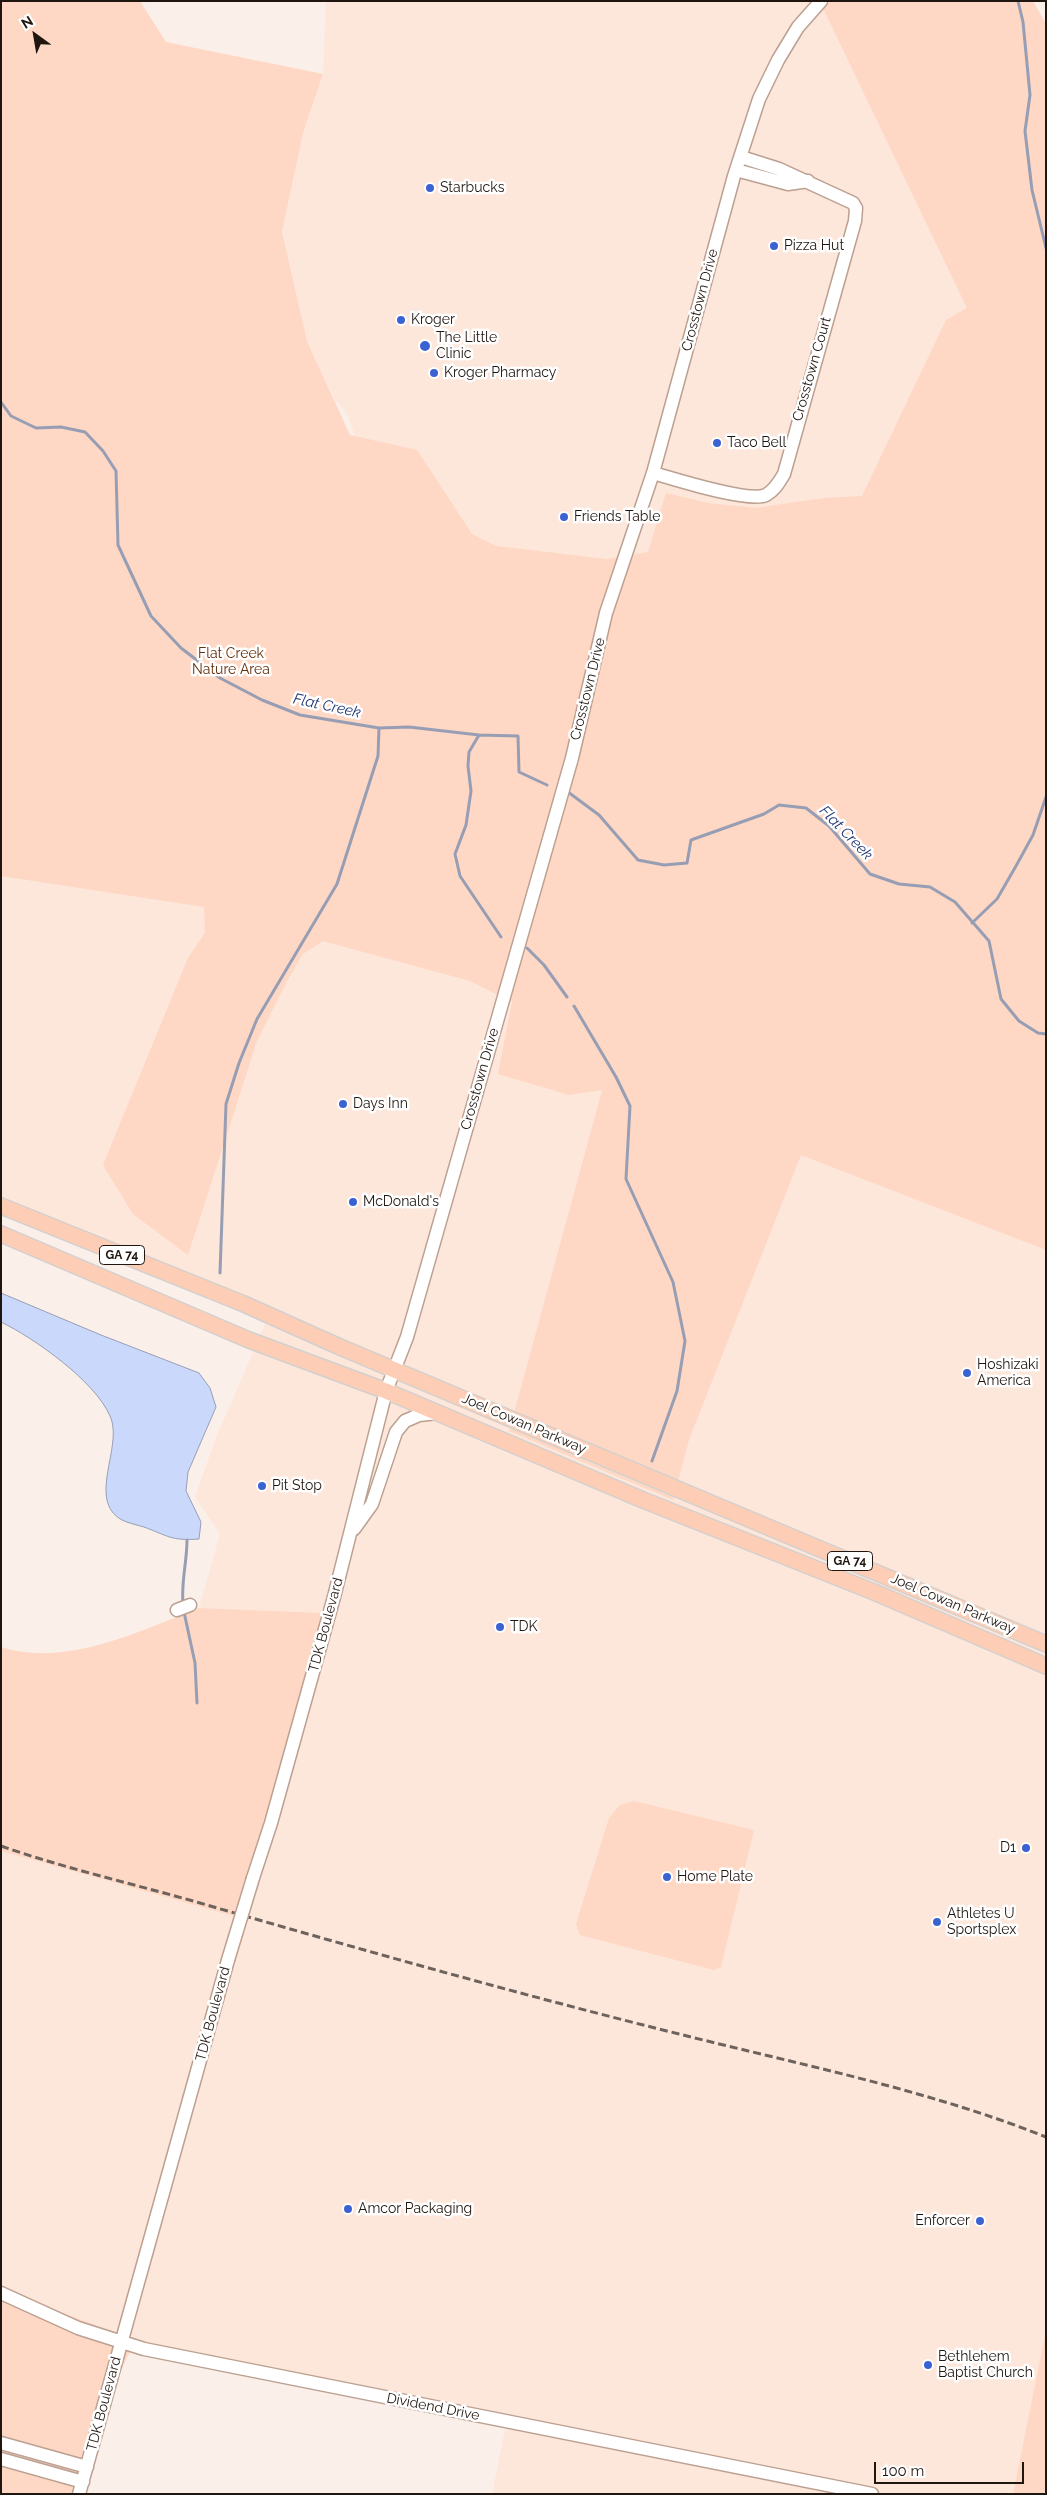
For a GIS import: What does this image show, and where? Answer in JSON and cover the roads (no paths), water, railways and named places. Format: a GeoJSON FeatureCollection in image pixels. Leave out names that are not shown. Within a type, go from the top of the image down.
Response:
{"type":"FeatureCollection","features":[{"type":"Feature","properties":{"kind":"main road","name":"Joel Cowan Parkway"},"geometry":{"type":"LineString","coordinates":[[1,1206],[244,1304],[395,1370],[1046,1644]]}},
{"type":"Feature","properties":{"kind":"main road","name":"Joel Cowan Parkway"},"geometry":{"type":"LineString","coordinates":[[1,1234],[249,1340],[386,1391],[643,1500],[874,1592],[1046,1666]]}},
{"type":"Feature","properties":{"kind":"street","name":"Crosstown Drive"},"geometry":{"type":"LineString","coordinates":[[386,1391],[409,1328],[572,758],[606,613],[653,473],[736,170],[759,99],[778,60],[798,27],[821,1]]}},
{"type":"Feature","properties":{"kind":"street","name":"Crosstown Court"},"geometry":{"type":"LineString","coordinates":[[653,473],[746,497],[765,496],[777,487],[784,474],[856,208],[853,203],[844,198],[779,168],[741,157]]}},
{"type":"Feature","properties":{"kind":"street","name":"Crosstown Court"},"geometry":{"type":"LineString","coordinates":[[736,170],[788,184],[808,181]]}},
{"type":"Feature","properties":{"kind":"street","name":"TDK Boulevard"},"geometry":{"type":"LineString","coordinates":[[81,2488],[121,2341],[171,2172],[228,1960],[271,1823],[350,1535],[386,1391]]}},
{"type":"Feature","properties":{"kind":"street","name":"TDK Boulevard"},"geometry":{"type":"LineString","coordinates":[[350,1535],[372,1504],[396,1432],[405,1421],[437,1413]]}},
{"type":"Feature","properties":{"kind":"street"},"geometry":{"type":"LineString","coordinates":[[177,1610],[190,1605]]}},
{"type":"Feature","properties":{"kind":"street","name":"Dividend Drive"},"geometry":{"type":"LineString","coordinates":[[1,2293],[78,2328],[181,2357],[872,2494]]}},
{"type":"Feature","properties":{"kind":"street"},"geometry":{"type":"LineString","coordinates":[[1,2443],[87,2468]]}},
{"type":"Feature","properties":{"kind":"street"},"geometry":{"type":"LineString","coordinates":[[1,2459],[81,2488]]}},
{"type":"Feature","properties":{"kind":"water"},"geometry":{"type":"Polygon","coordinates":[[[1,1293],[199,1373],[210,1388],[216,1407],[188,1472],[186,1491],[201,1522],[199,1539],[170,1537],[124,1521],[112,1511],[107,1500],[106,1486],[113,1442],[113,1428],[110,1416],[102,1403],[78,1375],[46,1350],[1,1322],[1,1293]]]}},
{"type":"Feature","properties":{"kind":"waterway"},"geometry":{"type":"LineString","coordinates":[[1018,1],[1023,22],[1030,95],[1025,131],[1032,190],[1046,248]]}},
{"type":"Feature","properties":{"kind":"waterway","name":"Flat Creek"},"geometry":{"type":"LineString","coordinates":[[1,402],[11,416],[36,428],[61,427],[85,432],[103,451],[116,471],[118,545],[151,616],[181,648],[220,678],[262,700],[300,715],[379,728],[409,727],[479,735],[518,736],[519,772],[547,785]]}},
{"type":"Feature","properties":{"kind":"waterway"},"geometry":{"type":"LineString","coordinates":[[220,1273],[226,1104],[239,1063],[257,1019],[337,884],[378,756],[379,728]]}},
{"type":"Feature","properties":{"kind":"waterway"},"geometry":{"type":"LineString","coordinates":[[479,735],[469,752],[468,766],[471,791],[466,825],[455,854],[460,876],[501,937]]}},
{"type":"Feature","properties":{"kind":"waterway","name":"Flat Creek"},"geometry":{"type":"LineString","coordinates":[[568,792],[599,815],[638,860],[664,865],[687,863],[691,840],[764,814],[779,805],[806,808],[829,826],[870,874],[899,884],[930,887],[955,902],[989,941],[1001,999],[1019,1021],[1038,1033],[1046,1034]]}},
{"type":"Feature","properties":{"kind":"waterway"},"geometry":{"type":"LineString","coordinates":[[972,923],[997,899],[1033,835],[1046,797]]}},
{"type":"Feature","properties":{"kind":"waterway"},"geometry":{"type":"LineString","coordinates":[[527,948],[544,965],[567,997]]}},
{"type":"Feature","properties":{"kind":"waterway"},"geometry":{"type":"LineString","coordinates":[[574,1006],[616,1077],[630,1106],[626,1179],[673,1282],[685,1341],[677,1391],[652,1461]]}},
{"type":"Feature","properties":{"kind":"waterway"},"geometry":{"type":"LineString","coordinates":[[183,1603],[187,1540]]}},
{"type":"Feature","properties":{"kind":"waterway"},"geometry":{"type":"LineString","coordinates":[[184,1612],[195,1663],[197,1703]]}},
{"type":"Feature","properties":{"kind":"railway"},"geometry":{"type":"LineString","coordinates":[[1,1846],[76,1869],[499,1987],[910,2092],[956,2105],[1046,2137]]}},
{"type":"Feature","properties":{"kind":"place","name":"Starbucks"},"geometry":{"type":"Point","coordinates":[430,188]}},
{"type":"Feature","properties":{"kind":"place","name":"Pizza Hut"},"geometry":{"type":"Point","coordinates":[774,246]}},
{"type":"Feature","properties":{"kind":"place","name":"Kroger"},"geometry":{"type":"Point","coordinates":[401,320]}},
{"type":"Feature","properties":{"kind":"place","name":"The Little Clinic"},"geometry":{"type":"Point","coordinates":[425,346]}},
{"type":"Feature","properties":{"kind":"place","name":"Kroger Pharmacy"},"geometry":{"type":"Point","coordinates":[434,373]}},
{"type":"Feature","properties":{"kind":"place","name":"Taco Bell"},"geometry":{"type":"Point","coordinates":[717,443]}},
{"type":"Feature","properties":{"kind":"place","name":"Friends Table"},"geometry":{"type":"Point","coordinates":[564,517]}},
{"type":"Feature","properties":{"kind":"place","name":"Days Inn"},"geometry":{"type":"Point","coordinates":[343,1104]}},
{"type":"Feature","properties":{"kind":"place","name":"McDonald's"},"geometry":{"type":"Point","coordinates":[353,1202]}},
{"type":"Feature","properties":{"kind":"place","name":"Hoshizaki America"},"geometry":{"type":"Point","coordinates":[967,1373]}},
{"type":"Feature","properties":{"kind":"place","name":"Pit Stop"},"geometry":{"type":"Point","coordinates":[262,1486]}},
{"type":"Feature","properties":{"kind":"place","name":"TDK"},"geometry":{"type":"Point","coordinates":[500,1627]}},
{"type":"Feature","properties":{"kind":"place","name":"D1"},"geometry":{"type":"Point","coordinates":[1026,1848]}},
{"type":"Feature","properties":{"kind":"place","name":"Home Plate"},"geometry":{"type":"Point","coordinates":[667,1877]}},
{"type":"Feature","properties":{"kind":"place","name":"Athletes U Sportsplex"},"geometry":{"type":"Point","coordinates":[937,1922]}},
{"type":"Feature","properties":{"kind":"place","name":"Amcor Packaging"},"geometry":{"type":"Point","coordinates":[348,2209]}},
{"type":"Feature","properties":{"kind":"place","name":"Enforcer"},"geometry":{"type":"Point","coordinates":[980,2221]}},
{"type":"Feature","properties":{"kind":"place","name":"Bethlehem Baptist Church"},"geometry":{"type":"Point","coordinates":[928,2365]}},
{"type":"Feature","properties":{"kind":"park label","name":"Flat Creek Nature Area"},"geometry":{"type":"Point","coordinates":[231,662]}}]}
